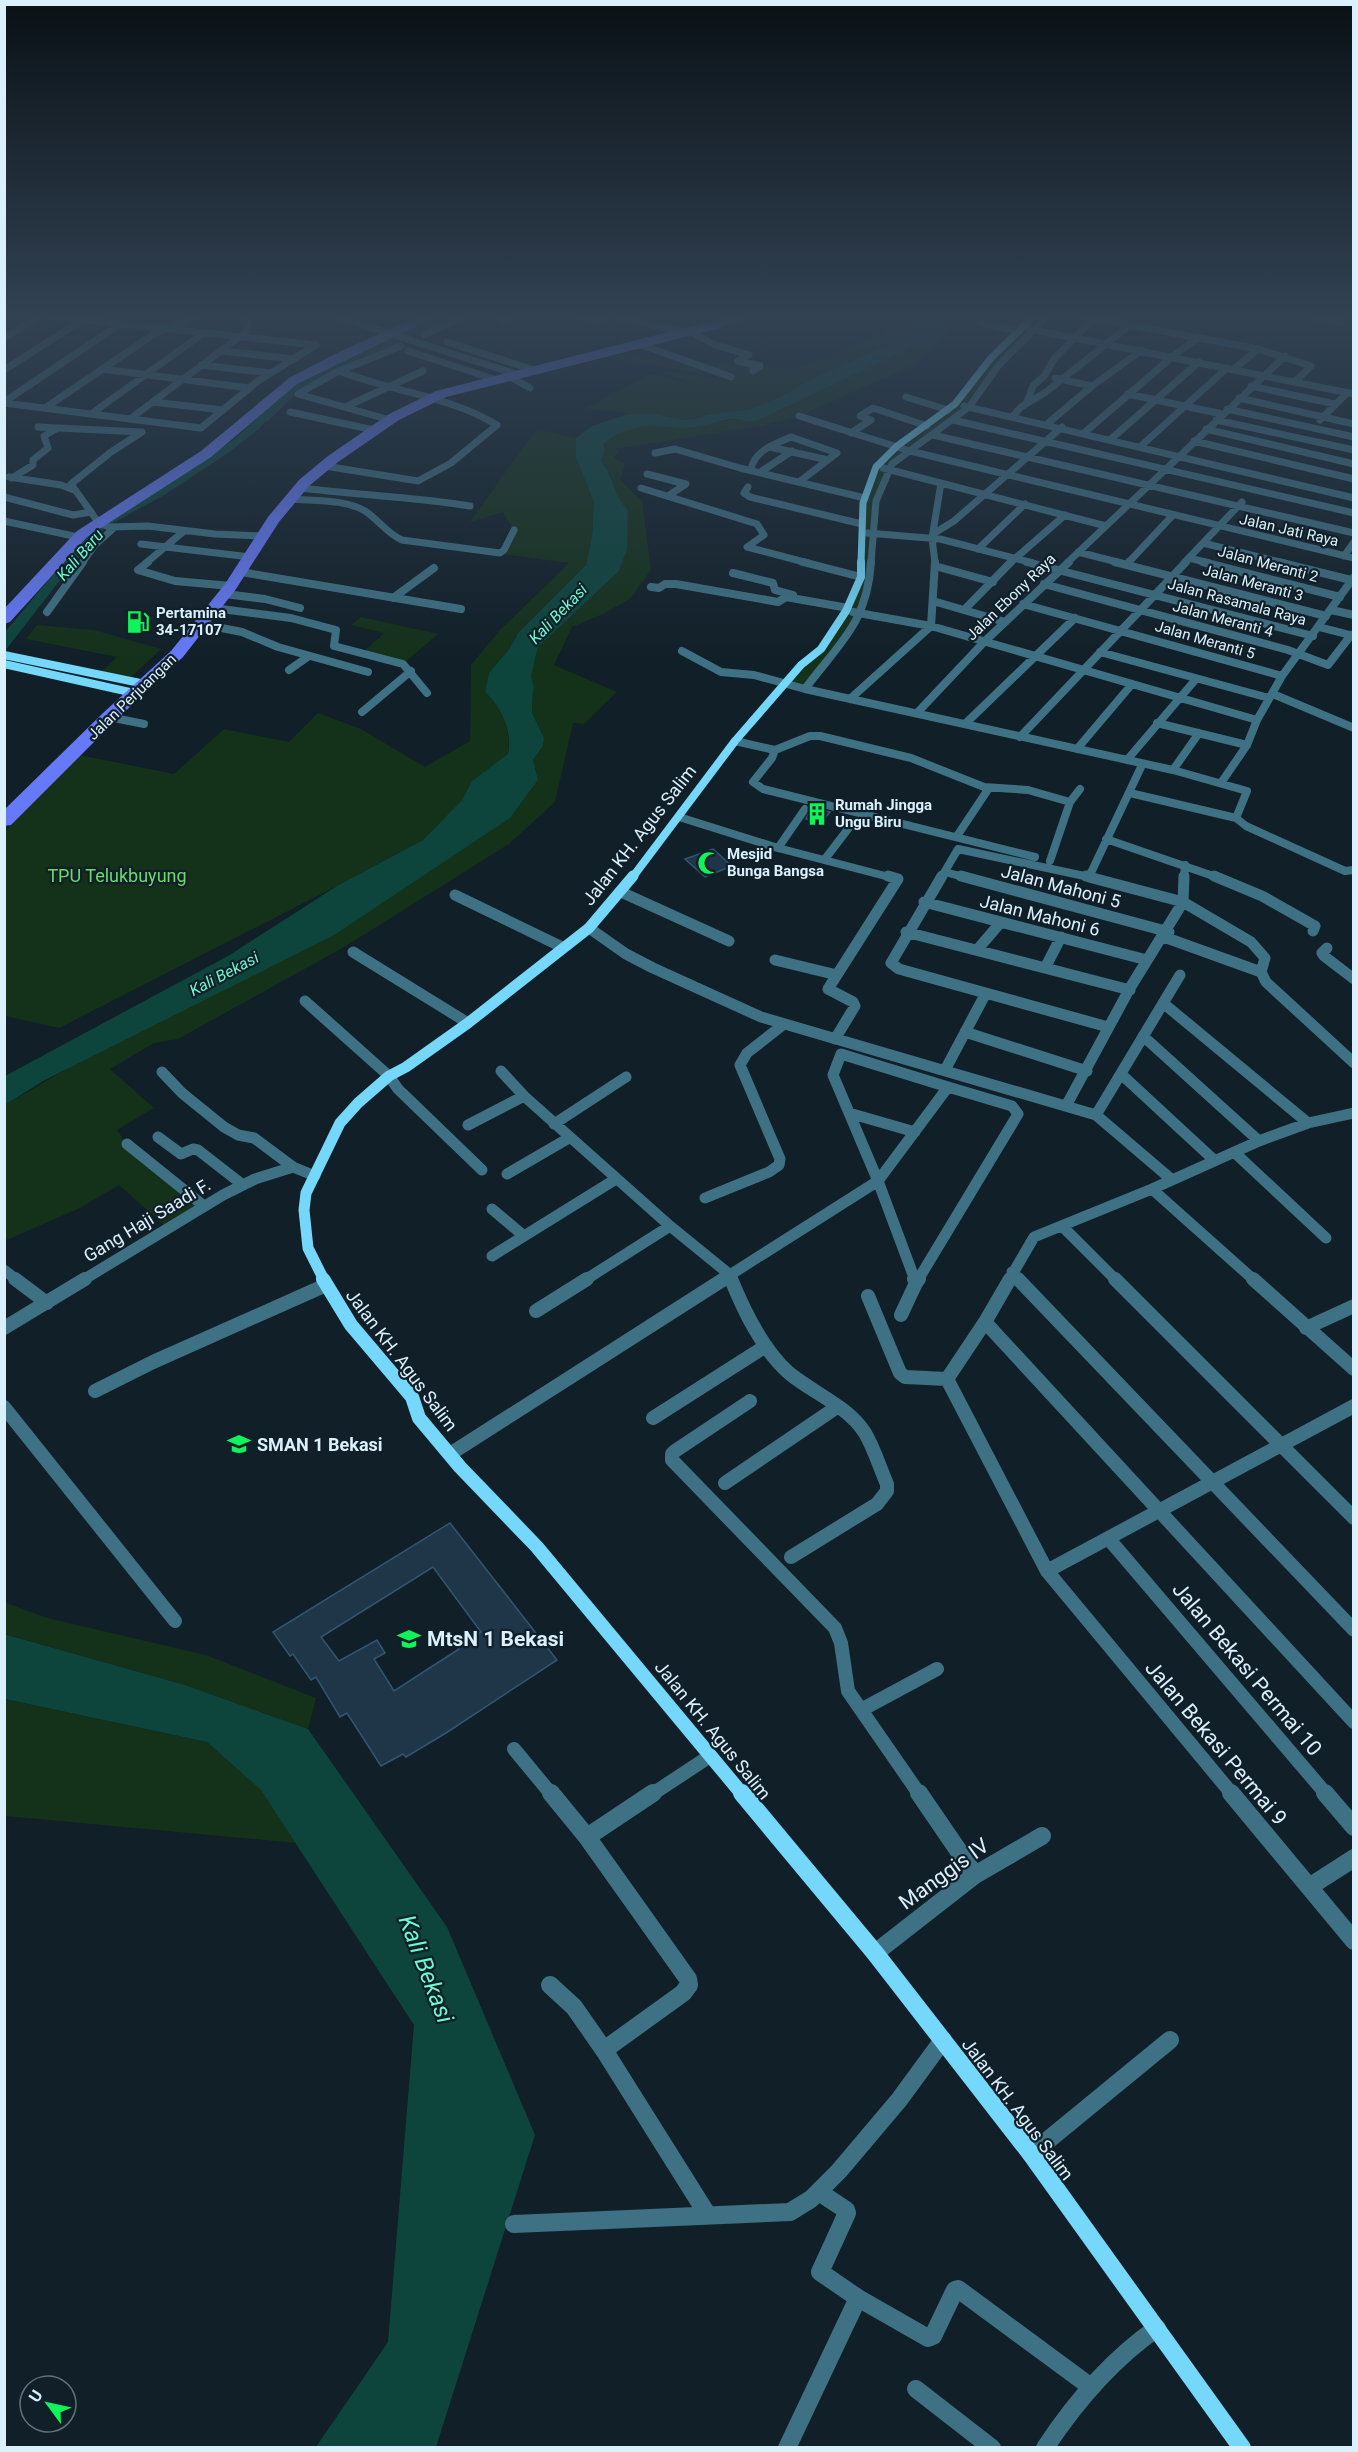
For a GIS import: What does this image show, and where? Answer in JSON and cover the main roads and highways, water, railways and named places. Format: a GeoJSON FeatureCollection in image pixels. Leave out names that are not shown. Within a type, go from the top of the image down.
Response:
{"type":"FeatureCollection","features":[{"type":"Feature","properties":{"kind":"main road"},"geometry":{"type":"LineString","coordinates":[[4,619],[78,537],[173,477],[234,430]]}},
{"type":"Feature","properties":{"kind":"main road","name":"Jalan Perjuangan"},"geometry":{"type":"LineString","coordinates":[[4,821],[109,717],[177,654],[228,590],[264,536],[296,494],[325,466],[373,430]]}},
{"type":"Feature","properties":{"kind":"water","name":"Kali Baru"},"geometry":{"type":"Polygon","coordinates":[[[244,430],[257,430],[228,453],[164,495],[106,527],[71,566],[5,651],[5,632],[88,533],[236,438],[244,430]]]}},
{"type":"Feature","properties":{"kind":"water","name":"Kali Bekasi"},"geometry":{"type":"Polygon","coordinates":[[[586,430],[628,430],[603,444],[605,450],[601,461],[606,467],[619,498],[628,510],[627,549],[619,571],[538,647],[531,676],[534,688],[532,713],[544,738],[543,746],[533,760],[538,780],[510,818],[334,935],[43,1081],[5,1105],[5,1076],[228,956],[337,886],[423,840],[462,800],[472,781],[508,754],[509,737],[504,720],[501,712],[485,692],[489,673],[510,648],[518,633],[586,565],[592,536],[594,503],[576,457],[576,438],[586,430]]]}},
{"type":"Feature","properties":{"kind":"water","name":"Kali Bekasi"},"geometry":{"type":"Polygon","coordinates":[[[4,1634],[185,1685],[308,1729],[447,1927],[535,2135],[436,2447],[316,2447],[388,2342],[414,2025],[261,1790],[207,1742],[5,1699],[4,1634]]]}},
{"type":"Feature","properties":{"kind":"place","name":"Pertamina 34-17107"},"geometry":{"type":"Point","coordinates":[138,622]}},
{"type":"Feature","properties":{"kind":"place","name":"Rumah Jingga Ungu Biru"},"geometry":{"type":"Point","coordinates":[817,814]}},
{"type":"Feature","properties":{"kind":"place","name":"Mesjid Bunga Bangsa"},"geometry":{"type":"Point","coordinates":[709,863]}},
{"type":"Feature","properties":{"kind":"place","name":"SMAN 1 Bekasi"},"geometry":{"type":"Point","coordinates":[239,1444]}},
{"type":"Feature","properties":{"kind":"place","name":"MtsN 1 Bekasi"},"geometry":{"type":"Point","coordinates":[409,1639]}},
{"type":"Feature","properties":{"kind":"park label","name":"TPU Telukbuyung"},"geometry":{"type":"Point","coordinates":[117,875]}}]}
